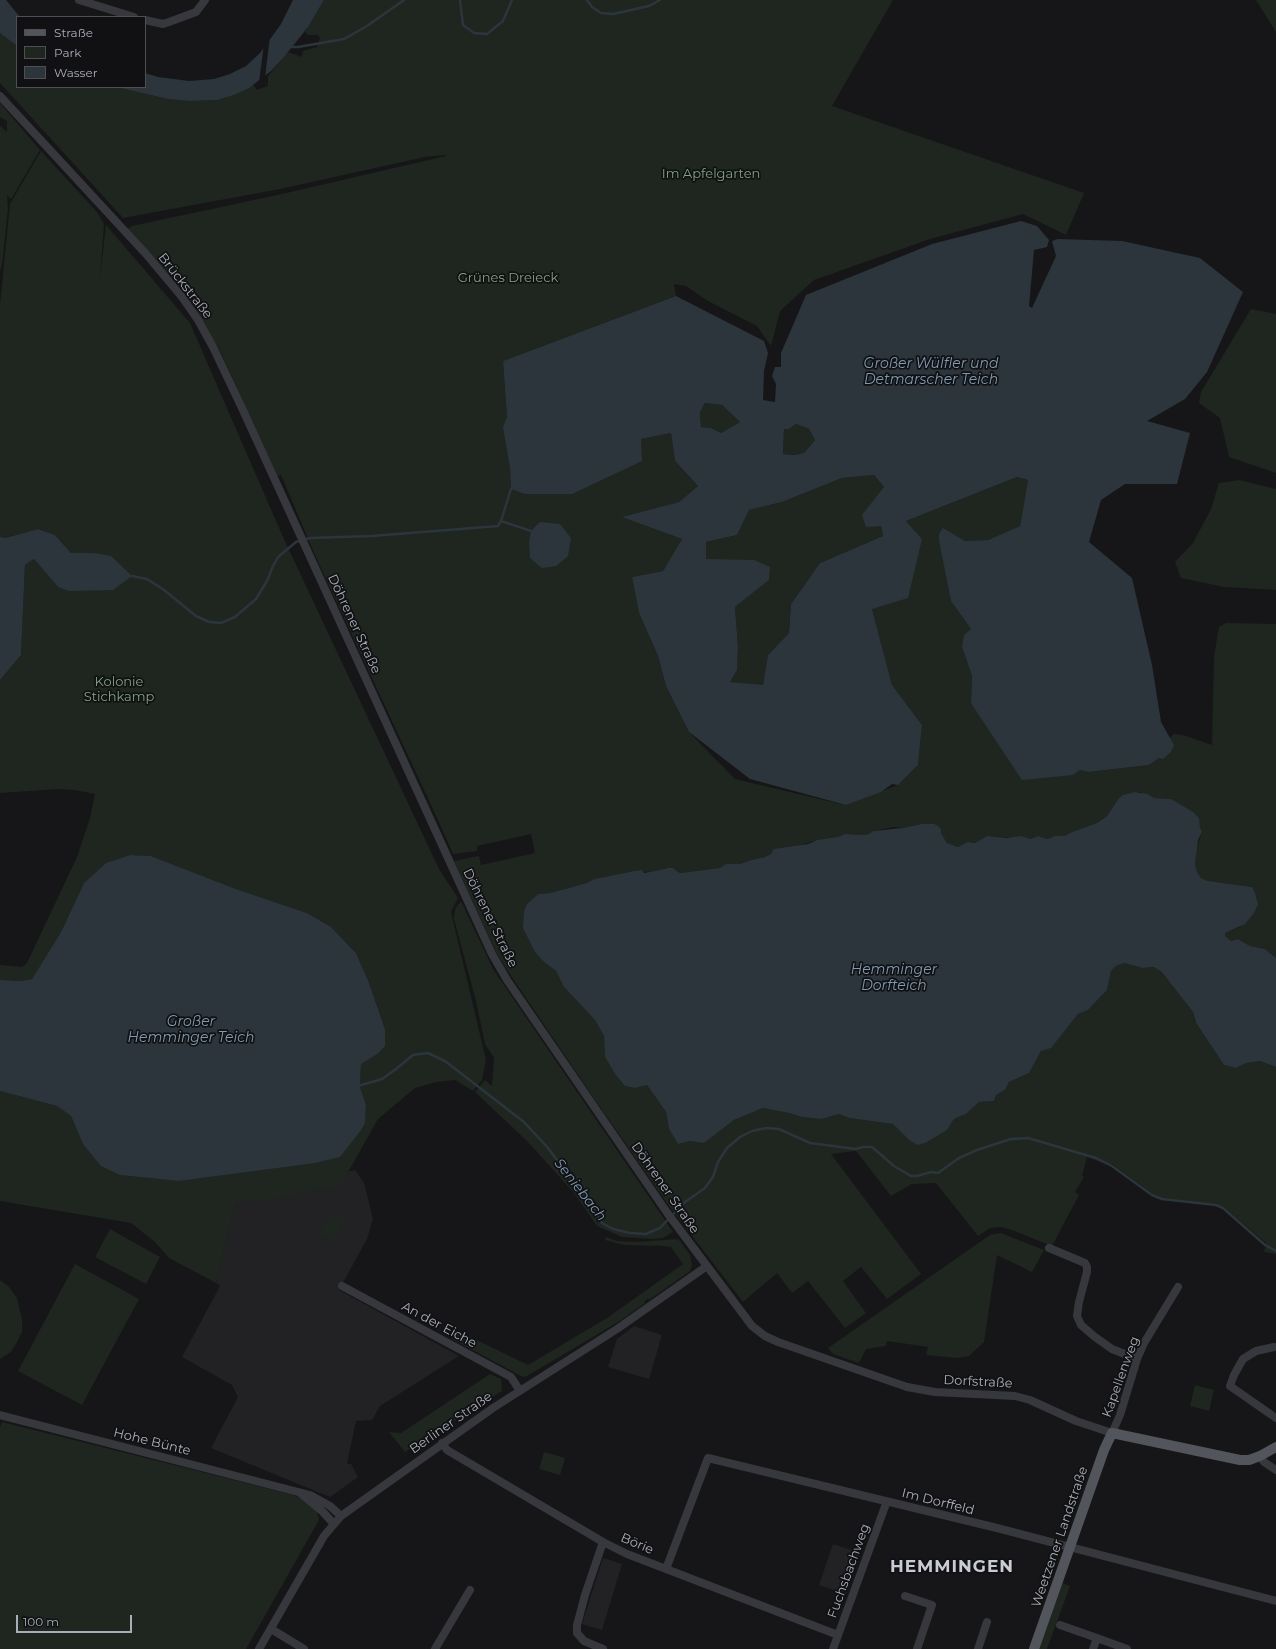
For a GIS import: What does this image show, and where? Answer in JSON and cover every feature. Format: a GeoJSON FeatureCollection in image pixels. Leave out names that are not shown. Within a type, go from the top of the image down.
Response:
{"type":"FeatureCollection","features":[{"type":"Feature","properties":{"kind":"main road","name":"Dorfstraße"},"geometry":{"type":"LineString","coordinates":[[1112,1434],[1240,1460],[1249,1460],[1276,1447]]}},
{"type":"Feature","properties":{"kind":"main road","name":"Weetzener Landstraße"},"geometry":{"type":"LineString","coordinates":[[1034,1649],[1104,1450],[1112,1434]]}},
{"type":"Feature","properties":{"kind":"street"},"geometry":{"type":"LineString","coordinates":[[79,0],[129,16]]}},
{"type":"Feature","properties":{"kind":"street"},"geometry":{"type":"LineString","coordinates":[[146,20],[163,24],[169,22],[196,12],[205,0]]}},
{"type":"Feature","properties":{"kind":"street","name":"Brückstraße"},"geometry":{"type":"LineString","coordinates":[[0,96],[146,254],[190,308],[206,332],[223,366],[306,549]]}},
{"type":"Feature","properties":{"kind":"street","name":"Döhrener Straße"},"geometry":{"type":"LineString","coordinates":[[306,549],[486,941],[507,980],[668,1214],[707,1266]]}},
{"type":"Feature","properties":{"kind":"street"},"geometry":{"type":"LineString","coordinates":[[1049,1248],[1085,1264],[1087,1267],[1088,1272],[1079,1302],[1078,1316],[1081,1325],[1112,1349],[1137,1359]]}},
{"type":"Feature","properties":{"kind":"street","name":"Berliner Straße"},"geometry":{"type":"LineString","coordinates":[[259,1649],[333,1523],[341,1516],[442,1443],[520,1391],[618,1329],[707,1266]]}},
{"type":"Feature","properties":{"kind":"street","name":"Dorfstraße"},"geometry":{"type":"LineString","coordinates":[[707,1266],[752,1326],[764,1336],[778,1342],[907,1387],[941,1392],[1015,1396],[1030,1400],[1076,1421],[1112,1434]]}},
{"type":"Feature","properties":{"kind":"street","name":"An der Eiche"},"geometry":{"type":"LineString","coordinates":[[342,1286],[512,1378],[520,1391]]}},
{"type":"Feature","properties":{"kind":"street","name":"Kapellenweg"},"geometry":{"type":"LineString","coordinates":[[1112,1434],[1120,1416],[1137,1359],[1144,1343],[1178,1287]]}},
{"type":"Feature","properties":{"kind":"street"},"geometry":{"type":"LineString","coordinates":[[1274,1347],[1256,1351],[1243,1359],[1230,1386],[1276,1418]]}},
{"type":"Feature","properties":{"kind":"street","name":"Hohe Bünte"},"geometry":{"type":"LineString","coordinates":[[0,1415],[310,1495],[322,1500],[341,1516]]}},
{"type":"Feature","properties":{"kind":"street","name":"Börie"},"geometry":{"type":"LineString","coordinates":[[442,1443],[447,1450],[602,1542],[627,1554],[838,1635]]}},
{"type":"Feature","properties":{"kind":"street"},"geometry":{"type":"LineString","coordinates":[[1260,1456],[1264,1462],[1276,1470]]}},
{"type":"Feature","properties":{"kind":"street","name":"Im Dorffeld"},"geometry":{"type":"LineString","coordinates":[[666,1569],[708,1458],[887,1501],[1276,1601]]}},
{"type":"Feature","properties":{"kind":"street","name":"Hohe Bünte"},"geometry":{"type":"LineString","coordinates":[[298,1492],[323,1512],[333,1523]]}},
{"type":"Feature","properties":{"kind":"street","name":"Fuchsbachweg"},"geometry":{"type":"LineString","coordinates":[[833,1649],[887,1501]]}},
{"type":"Feature","properties":{"kind":"street"},"geometry":{"type":"LineString","coordinates":[[602,1542],[585,1595],[577,1625],[577,1633],[584,1642],[603,1649]]}},
{"type":"Feature","properties":{"kind":"street"},"geometry":{"type":"LineString","coordinates":[[435,1649],[470,1590]]}},
{"type":"Feature","properties":{"kind":"street"},"geometry":{"type":"LineString","coordinates":[[905,1596],[932,1605],[916,1649]]}},
{"type":"Feature","properties":{"kind":"street"},"geometry":{"type":"LineString","coordinates":[[978,1649],[987,1622]]}},
{"type":"Feature","properties":{"kind":"street"},"geometry":{"type":"LineString","coordinates":[[1060,1625],[1127,1649]]}},
{"type":"Feature","properties":{"kind":"street"},"geometry":{"type":"LineString","coordinates":[[271,1629],[304,1649]]}},
{"type":"Feature","properties":{"kind":"street"},"geometry":{"type":"LineString","coordinates":[[1094,1649],[1097,1638]]}},
{"type":"Feature","properties":{"kind":"shaded area"},"geometry":{"type":"Polygon","coordinates":[[[355,1170],[364,1183],[373,1219],[367,1239],[339,1290],[459,1356],[380,1406],[372,1420],[356,1421],[347,1464],[351,1464],[358,1477],[330,1497],[211,1448],[238,1397],[232,1385],[182,1357],[220,1286],[216,1283],[236,1203],[319,1177],[355,1170]]]}},
{"type":"Feature","properties":{"kind":"shaded area"},"geometry":{"type":"Polygon","coordinates":[[[634,1326],[662,1335],[649,1379],[608,1367],[617,1339],[634,1326]]]}},
{"type":"Feature","properties":{"kind":"shaded area"},"geometry":{"type":"Polygon","coordinates":[[[833,1544],[860,1553],[846,1594],[819,1585],[833,1544]]]}},
{"type":"Feature","properties":{"kind":"shaded area"},"geometry":{"type":"Polygon","coordinates":[[[603,1558],[622,1564],[602,1630],[582,1624],[603,1558]]]}},
{"type":"Feature","properties":{"kind":"green space"},"geometry":{"type":"Polygon","coordinates":[[[324,0],[893,0],[832,106],[1084,193],[1066,235],[1023,214],[930,239],[814,280],[780,311],[771,346],[757,326],[706,300],[686,286],[674,284],[676,296],[503,361],[507,417],[504,427],[510,468],[511,489],[641,439],[671,433],[675,461],[698,486],[679,502],[623,517],[682,539],[663,571],[632,577],[639,613],[658,656],[666,686],[689,732],[735,779],[845,805],[898,785],[918,765],[922,725],[892,685],[872,609],[922,539],[906,521],[1017,477],[1028,480],[1020,526],[988,540],[965,541],[943,529],[951,601],[971,629],[962,647],[972,676],[971,703],[1073,775],[1080,770],[1088,772],[1149,765],[1174,745],[1170,738],[1174,734],[1183,735],[1212,745],[1214,656],[1219,627],[1226,623],[1276,624],[1276,958],[1265,949],[1250,946],[1238,939],[1231,941],[1225,936],[1225,933],[1240,927],[1258,903],[1252,887],[1208,881],[1201,878],[1197,873],[1195,863],[1196,849],[1202,832],[1199,818],[1171,799],[1154,798],[1139,792],[1119,798],[1107,816],[1097,823],[1064,836],[1055,836],[1047,839],[1038,836],[1030,839],[987,836],[975,843],[972,842],[958,847],[947,843],[941,833],[941,829],[921,824],[903,828],[893,827],[873,831],[864,835],[845,834],[837,837],[817,840],[740,864],[726,864],[721,868],[680,873],[677,870],[668,868],[650,872],[634,871],[594,879],[587,883],[550,893],[538,894],[527,904],[524,911],[544,962],[556,971],[564,987],[595,1020],[604,1036],[605,1057],[615,1074],[625,1086],[635,1088],[647,1085],[666,1112],[669,1129],[678,1144],[690,1141],[704,1143],[734,1120],[763,1108],[802,1117],[822,1119],[839,1114],[849,1118],[893,1124],[909,1140],[917,1145],[947,1130],[954,1119],[966,1114],[979,1102],[994,1101],[996,1095],[1005,1090],[1009,1082],[1029,1073],[1041,1051],[1051,1047],[1078,1014],[1088,1010],[1107,990],[1111,971],[1116,966],[1124,963],[1143,968],[1154,967],[1162,971],[1193,1012],[1195,1022],[1224,1065],[1236,1068],[1246,1063],[1260,1061],[1276,1067],[1276,1254],[1264,1252],[1266,1243],[1224,1207],[1217,1204],[1162,1198],[1153,1194],[1112,1164],[1110,1166],[1087,1157],[1082,1176],[1084,1177],[1075,1192],[1079,1195],[1052,1246],[1001,1227],[990,1228],[978,1236],[936,1183],[912,1184],[891,1196],[856,1151],[831,1154],[921,1274],[887,1299],[861,1267],[843,1281],[866,1313],[845,1328],[808,1281],[792,1293],[777,1273],[743,1302],[669,1206],[511,976],[496,952],[454,861],[479,856],[481,865],[535,853],[531,834],[477,846],[477,851],[453,854],[315,555],[281,475],[278,476],[272,464],[220,351],[186,294],[125,231],[132,226],[282,194],[446,155],[425,157],[280,189],[123,218],[0,83],[0,33],[16,45],[16,88],[120,88],[168,99],[189,101],[217,100],[234,95],[253,84],[257,90],[268,86],[268,76],[288,52],[302,57],[303,51],[317,47],[320,38],[318,35],[308,35],[305,32],[324,0]]]}},
{"type":"Feature","properties":{"kind":"green space"},"geometry":{"type":"Polygon","coordinates":[[[1256,0],[1276,0],[1276,32],[1256,0]]]}},
{"type":"Feature","properties":{"kind":"green space"},"geometry":{"type":"Polygon","coordinates":[[[0,103],[40,150],[11,199],[7,195],[8,208],[2,266],[0,271],[0,126],[7,132],[7,121],[0,117],[0,103]]]}},
{"type":"Feature","properties":{"kind":"green space","name":"Kolonie Stichkamp"},"geometry":{"type":"Polygon","coordinates":[[[41,151],[97,212],[104,224],[100,279],[106,225],[190,323],[283,537],[439,869],[458,898],[451,912],[486,1060],[482,1080],[473,1091],[455,1080],[436,1082],[415,1088],[378,1119],[341,1185],[273,1199],[236,1203],[216,1283],[169,1258],[155,1242],[131,1223],[0,1201],[0,1091],[57,1106],[71,1116],[83,1144],[121,1175],[178,1181],[365,1123],[366,1105],[360,1087],[361,1064],[376,1055],[385,1029],[368,980],[356,953],[331,927],[307,913],[236,889],[151,856],[130,855],[106,863],[84,883],[61,932],[32,979],[20,981],[0,980],[0,965],[22,967],[27,963],[77,857],[90,818],[95,794],[59,789],[0,793],[0,680],[21,655],[25,565],[34,559],[58,587],[94,553],[71,553],[55,535],[38,529],[5,538],[0,537],[0,305],[10,204],[41,151]]]}},
{"type":"Feature","properties":{"kind":"green space"},"geometry":{"type":"Polygon","coordinates":[[[1251,309],[1276,314],[1276,473],[1229,457],[1220,418],[1199,403],[1201,392],[1251,309]]]}},
{"type":"Feature","properties":{"kind":"green space"},"geometry":{"type":"Polygon","coordinates":[[[705,403],[722,405],[740,422],[721,433],[711,428],[701,427],[700,412],[705,403]]]}},
{"type":"Feature","properties":{"kind":"green space"},"geometry":{"type":"Polygon","coordinates":[[[796,424],[809,429],[815,440],[804,453],[794,455],[783,454],[784,429],[789,429],[796,424]]]}},
{"type":"Feature","properties":{"kind":"green space"},"geometry":{"type":"Polygon","coordinates":[[[874,475],[884,487],[881,526],[883,536],[820,563],[791,604],[789,633],[768,655],[763,686],[730,682],[737,669],[738,647],[735,607],[769,580],[705,559],[706,542],[737,535],[749,510],[782,502],[842,478],[874,475]]]}},
{"type":"Feature","properties":{"kind":"green space"},"geometry":{"type":"Polygon","coordinates":[[[1239,480],[1276,489],[1276,590],[1224,587],[1181,578],[1175,562],[1193,543],[1211,509],[1219,483],[1239,480]]]}},
{"type":"Feature","properties":{"kind":"green space"},"geometry":{"type":"Polygon","coordinates":[[[461,901],[493,969],[673,1232],[663,1238],[651,1239],[622,1237],[597,1226],[574,1193],[527,1141],[475,1092],[485,1080],[492,1086],[494,1058],[485,1044],[476,1001],[454,919],[455,909],[461,901]]]}},
{"type":"Feature","properties":{"kind":"green space"},"geometry":{"type":"Polygon","coordinates":[[[330,1212],[346,1220],[333,1243],[318,1235],[330,1212]]]}},
{"type":"Feature","properties":{"kind":"green space"},"geometry":{"type":"Polygon","coordinates":[[[110,1229],[160,1257],[146,1284],[95,1257],[110,1229]]]}},
{"type":"Feature","properties":{"kind":"green space"},"geometry":{"type":"Polygon","coordinates":[[[1001,1233],[1044,1250],[1032,1272],[997,1255],[984,1342],[969,1356],[957,1358],[926,1355],[928,1347],[887,1341],[886,1346],[866,1349],[859,1363],[833,1354],[828,1348],[990,1235],[1001,1233]]]}},
{"type":"Feature","properties":{"kind":"green space"},"geometry":{"type":"Polygon","coordinates":[[[606,1237],[617,1241],[638,1242],[677,1239],[690,1255],[692,1265],[690,1271],[649,1300],[648,1298],[644,1302],[645,1303],[618,1322],[527,1376],[523,1377],[452,1339],[456,1330],[528,1365],[607,1318],[683,1264],[671,1247],[624,1245],[605,1240],[606,1237]]]}},
{"type":"Feature","properties":{"kind":"green space"},"geometry":{"type":"Polygon","coordinates":[[[75,1264],[139,1299],[82,1405],[18,1371],[75,1264]]]}},
{"type":"Feature","properties":{"kind":"green space"},"geometry":{"type":"Polygon","coordinates":[[[0,1280],[9,1287],[17,1298],[22,1319],[22,1332],[11,1352],[0,1359],[0,1280]]]}},
{"type":"Feature","properties":{"kind":"green space"},"geometry":{"type":"Polygon","coordinates":[[[490,1374],[501,1379],[502,1391],[405,1452],[389,1432],[401,1433],[490,1374]]]}},
{"type":"Feature","properties":{"kind":"green space"},"geometry":{"type":"Polygon","coordinates":[[[1195,1385],[1214,1390],[1209,1411],[1190,1406],[1195,1385]]]}},
{"type":"Feature","properties":{"kind":"green space"},"geometry":{"type":"Polygon","coordinates":[[[2,1422],[294,1495],[312,1505],[317,1511],[319,1520],[246,1649],[0,1649],[0,1427],[2,1422]]]}},
{"type":"Feature","properties":{"kind":"green space"},"geometry":{"type":"Polygon","coordinates":[[[544,1452],[565,1458],[560,1475],[539,1469],[544,1452]]]}},
{"type":"Feature","properties":{"kind":"green space"},"geometry":{"type":"Polygon","coordinates":[[[1062,1583],[1070,1586],[1047,1649],[1039,1649],[1062,1583]]]}},
{"type":"Feature","properties":{"kind":"water"},"geometry":{"type":"Polygon","coordinates":[[[0,0],[6,0],[19,16],[16,16],[16,45],[0,33],[0,0]]]}},
{"type":"Feature","properties":{"kind":"water"},"geometry":{"type":"Polygon","coordinates":[[[293,0],[324,0],[308,27],[271,71],[249,88],[234,95],[217,100],[189,101],[168,99],[120,88],[146,88],[146,73],[158,77],[189,81],[214,79],[230,74],[246,66],[260,53],[281,24],[293,0]]]}},
{"type":"Feature","properties":{"kind":"water","name":"Großer Wülfler und Detmarscher Teich"},"geometry":{"type":"Polygon","coordinates":[[[1021,221],[1037,226],[1049,240],[1047,247],[1034,250],[1029,306],[1032,308],[1056,256],[1052,241],[1058,239],[1122,241],[1200,258],[1243,292],[1207,372],[1185,399],[1147,421],[1190,433],[1177,484],[1125,484],[1101,500],[1089,542],[1132,578],[1152,665],[1161,722],[1174,745],[1171,752],[1163,759],[1159,758],[1149,765],[1088,772],[1080,770],[1073,775],[1022,780],[971,703],[972,676],[962,647],[964,635],[971,629],[951,601],[939,534],[943,528],[965,541],[988,540],[1020,526],[1028,480],[1017,477],[906,521],[922,539],[908,598],[872,609],[892,685],[922,725],[918,765],[898,785],[892,784],[881,792],[846,805],[750,779],[689,732],[666,686],[658,656],[639,613],[632,577],[663,571],[682,539],[622,517],[679,502],[698,486],[675,461],[671,433],[641,439],[642,461],[572,494],[525,494],[511,489],[510,468],[503,427],[507,417],[503,361],[676,296],[764,341],[768,353],[764,371],[763,400],[775,402],[776,384],[772,376],[775,367],[781,367],[781,353],[806,295],[932,244],[1021,221]],[[705,403],[700,412],[701,427],[711,428],[721,433],[740,422],[722,405],[705,403]],[[796,424],[789,429],[784,429],[783,454],[794,455],[804,453],[815,440],[809,429],[796,424]],[[874,475],[842,478],[782,502],[749,510],[737,535],[706,542],[706,559],[754,560],[770,567],[769,580],[735,607],[738,647],[737,670],[730,682],[763,685],[768,655],[789,633],[791,604],[820,563],[883,536],[881,526],[866,527],[862,515],[884,487],[874,475]]]}},
{"type":"Feature","properties":{"kind":"water"},"geometry":{"type":"Polygon","coordinates":[[[540,522],[560,524],[571,538],[568,556],[556,566],[542,568],[530,558],[529,542],[531,531],[540,522]]]}},
{"type":"Feature","properties":{"kind":"water"},"geometry":{"type":"Polygon","coordinates":[[[38,529],[55,535],[71,553],[94,553],[111,556],[132,576],[113,590],[69,591],[58,587],[34,559],[25,565],[21,655],[0,680],[0,537],[5,538],[38,529]]]}},
{"type":"Feature","properties":{"kind":"water","name":"Hemminger Dorfteich"},"geometry":{"type":"Polygon","coordinates":[[[1135,792],[1147,794],[1154,798],[1171,799],[1193,812],[1199,818],[1202,832],[1198,840],[1195,863],[1197,872],[1201,878],[1208,881],[1252,887],[1255,892],[1258,904],[1254,913],[1245,924],[1225,933],[1225,936],[1231,941],[1238,939],[1250,946],[1265,949],[1276,958],[1276,1067],[1260,1061],[1246,1063],[1236,1068],[1224,1065],[1196,1023],[1193,1012],[1162,972],[1154,967],[1143,968],[1124,963],[1116,966],[1111,971],[1107,990],[1088,1010],[1078,1014],[1051,1048],[1041,1051],[1029,1073],[1009,1082],[1005,1090],[996,1095],[994,1101],[979,1102],[966,1114],[954,1119],[947,1130],[925,1143],[917,1145],[909,1140],[893,1124],[849,1118],[839,1114],[822,1119],[802,1117],[763,1108],[734,1120],[704,1143],[690,1141],[678,1144],[669,1129],[666,1112],[647,1085],[635,1088],[625,1086],[615,1074],[605,1057],[604,1036],[595,1020],[564,987],[556,971],[544,962],[535,952],[523,928],[524,911],[527,904],[538,894],[550,893],[587,883],[594,879],[642,870],[644,873],[673,868],[680,873],[720,868],[726,864],[740,864],[765,857],[771,854],[774,849],[808,844],[817,840],[837,837],[845,834],[864,835],[873,831],[903,828],[921,824],[934,824],[938,826],[941,829],[941,833],[947,843],[958,847],[968,842],[975,843],[987,836],[1007,838],[1021,836],[1030,839],[1038,836],[1047,839],[1055,836],[1064,836],[1097,823],[1107,816],[1119,798],[1123,795],[1135,792]]]}},
{"type":"Feature","properties":{"kind":"water","name":"Großer Hemminger Teich"},"geometry":{"type":"Polygon","coordinates":[[[130,855],[151,856],[236,889],[307,913],[331,927],[356,953],[368,980],[385,1029],[385,1046],[376,1055],[361,1064],[360,1087],[366,1105],[365,1123],[340,1157],[315,1163],[178,1181],[120,1175],[101,1166],[83,1144],[71,1116],[57,1106],[0,1091],[0,980],[20,981],[32,979],[61,932],[84,883],[106,863],[130,855]]]}},
{"type":"Feature","properties":{"kind":"pier"},"geometry":{"type":"Polygon","coordinates":[[[270,36],[265,78],[259,82],[264,44],[270,36]]]}},
{"type":"Feature","properties":{"kind":"waterway"},"geometry":{"type":"LineString","coordinates":[[289,47],[298,47],[344,39],[367,26],[404,0]]}},
{"type":"Feature","properties":{"kind":"waterway"},"geometry":{"type":"LineString","coordinates":[[460,0],[463,25],[474,33],[487,34],[503,21],[512,0]]}},
{"type":"Feature","properties":{"kind":"waterway"},"geometry":{"type":"LineString","coordinates":[[587,0],[592,7],[601,13],[613,14],[649,6],[660,0]]}},
{"type":"Feature","properties":{"kind":"waterway"},"geometry":{"type":"LineString","coordinates":[[132,576],[147,579],[164,590],[196,616],[209,622],[221,623],[235,617],[256,599],[267,581],[278,557],[296,542],[310,538],[372,536],[498,526],[511,489]]}},
{"type":"Feature","properties":{"kind":"waterway"},"geometry":{"type":"LineString","coordinates":[[501,521],[531,531]]}},
{"type":"Feature","properties":{"kind":"waterway","name":"Seniebach"},"geometry":{"type":"LineString","coordinates":[[358,1086],[382,1079],[413,1055],[428,1053],[445,1061],[524,1122],[548,1148],[575,1184],[583,1192],[602,1223],[613,1229],[630,1233],[646,1234],[660,1228],[685,1202],[705,1188],[713,1177],[718,1162],[727,1148],[740,1137],[752,1131],[766,1128],[779,1129],[810,1143],[856,1149],[872,1147],[894,1166],[911,1176],[931,1172],[938,1173],[959,1158],[977,1150],[1011,1139],[1028,1138],[1096,1158],[1112,1166],[1152,1195],[1162,1199],[1216,1205],[1223,1208],[1265,1245],[1276,1251]]}},
{"type":"Feature","properties":{"kind":"district","name":"HEMMINGEN"},"geometry":{"type":"Point","coordinates":[952,1567]}},
{"type":"Feature","properties":{"kind":"park label","name":"Im Apfelgarten"},"geometry":{"type":"Point","coordinates":[711,174]}},
{"type":"Feature","properties":{"kind":"park label","name":"Grünes Dreieck"},"geometry":{"type":"Point","coordinates":[508,278]}}]}
